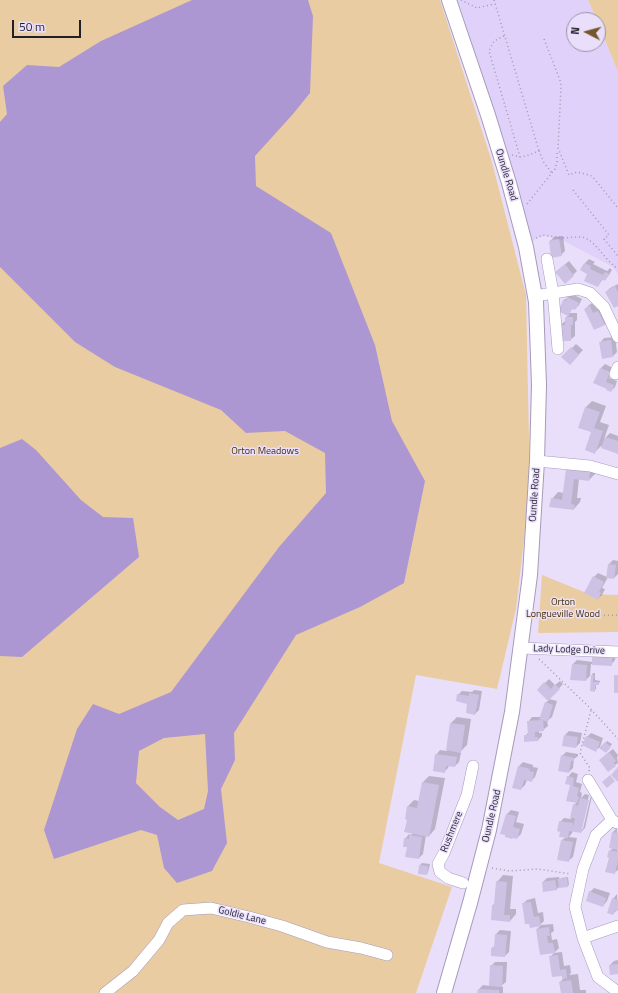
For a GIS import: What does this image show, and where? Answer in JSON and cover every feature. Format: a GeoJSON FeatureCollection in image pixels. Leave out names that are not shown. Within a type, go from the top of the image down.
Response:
{"type":"FeatureCollection","features":[{"type":"Feature","properties":{"kind":"main road","name":"Oundle Road"},"geometry":{"type":"LineString","coordinates":[[444,993],[468,911],[489,830],[525,649],[524,618],[530,575],[537,461],[539,385],[536,302],[526,247],[509,183],[449,0]]}},
{"type":"Feature","properties":{"kind":"street"},"geometry":{"type":"LineString","coordinates":[[547,259],[553,293],[558,349]]}},
{"type":"Feature","properties":{"kind":"street"},"geometry":{"type":"LineString","coordinates":[[535,296],[578,289],[590,293],[604,306],[618,336]]}},
{"type":"Feature","properties":{"kind":"street"},"geometry":{"type":"LineString","coordinates":[[537,461],[590,466],[618,474]]}},
{"type":"Feature","properties":{"kind":"street","name":"Lady Lodge Drive"},"geometry":{"type":"LineString","coordinates":[[525,649],[618,652]]}},
{"type":"Feature","properties":{"kind":"street","name":"Rushmere"},"geometry":{"type":"LineString","coordinates":[[463,883],[448,878],[440,872],[438,864],[444,853],[467,795],[473,766]]}},
{"type":"Feature","properties":{"kind":"street"},"geometry":{"type":"LineString","coordinates":[[588,780],[615,822],[596,834],[583,869],[575,906],[583,938],[598,976],[618,992]]}},
{"type":"Feature","properties":{"kind":"street","name":"Goldie Lane"},"geometry":{"type":"LineString","coordinates":[[105,993],[132,971],[159,940],[168,923],[183,910],[211,908],[282,926],[327,942],[361,948],[387,955]]}},
{"type":"Feature","properties":{"kind":"street"},"geometry":{"type":"LineString","coordinates":[[583,938],[618,926]]}},
{"type":"Feature","properties":{"kind":"path"},"geometry":{"type":"LineString","coordinates":[[461,0],[477,8],[495,4]]}},
{"type":"Feature","properties":{"kind":"path"},"geometry":{"type":"LineString","coordinates":[[494,0],[539,151],[544,163],[552,173]]}},
{"type":"Feature","properties":{"kind":"path"},"geometry":{"type":"LineString","coordinates":[[504,35],[494,42],[489,51],[520,157]]}},
{"type":"Feature","properties":{"kind":"path"},"geometry":{"type":"LineString","coordinates":[[526,206],[552,173],[557,162],[561,82],[544,39]]}},
{"type":"Feature","properties":{"kind":"path"},"geometry":{"type":"LineString","coordinates":[[558,148],[569,175],[577,172],[592,176],[618,208]]}},
{"type":"Feature","properties":{"kind":"path"},"geometry":{"type":"LineString","coordinates":[[510,155],[520,157],[539,151]]}},
{"type":"Feature","properties":{"kind":"path"},"geometry":{"type":"LineString","coordinates":[[573,190],[609,235],[604,239],[618,256]]}},
{"type":"Feature","properties":{"kind":"path"},"geometry":{"type":"LineString","coordinates":[[534,239],[543,235],[562,238],[583,237],[595,245],[614,267],[618,264]]}},
{"type":"Feature","properties":{"kind":"path"},"geometry":{"type":"LineString","coordinates":[[524,618],[618,615]]}},
{"type":"Feature","properties":{"kind":"path"},"geometry":{"type":"LineString","coordinates":[[525,649],[591,710],[618,739]]}},
{"type":"Feature","properties":{"kind":"path"},"geometry":{"type":"LineString","coordinates":[[588,780],[590,768],[580,753],[591,710]]}},
{"type":"Feature","properties":{"kind":"path"},"geometry":{"type":"LineString","coordinates":[[480,866],[510,871],[538,869],[581,876]]}},
{"type":"Feature","properties":{"kind":"shaded area"},"geometry":{"type":"Polygon","coordinates":[[[192,0],[308,0],[313,16],[310,93],[255,156],[256,186],[331,233],[375,345],[392,421],[425,481],[404,583],[360,607],[296,635],[234,733],[235,760],[221,789],[227,843],[212,871],[177,883],[164,868],[157,835],[141,830],[54,859],[44,830],[77,729],[93,704],[119,714],[171,692],[279,547],[326,493],[325,453],[285,431],[246,433],[221,410],[115,367],[75,342],[0,267],[0,122],[7,114],[3,86],[27,65],[59,67],[101,41],[192,0]],[[205,734],[164,738],[139,751],[136,783],[160,807],[178,820],[204,809],[208,791],[205,734]]]}},
{"type":"Feature","properties":{"kind":"shaded area"},"geometry":{"type":"Polygon","coordinates":[[[458,0],[588,0],[593,12],[566,12],[566,52],[606,52],[606,43],[618,72],[618,274],[613,267],[562,240],[545,236],[537,238],[531,243],[514,173],[458,0]]]}},
{"type":"Feature","properties":{"kind":"shaded area"},"geometry":{"type":"Polygon","coordinates":[[[22,439],[36,450],[81,500],[103,517],[133,518],[139,557],[22,657],[0,656],[0,448],[22,439]]]}},
{"type":"Feature","properties":{"kind":"green space","name":"Orton Meadows"},"geometry":{"type":"Polygon","coordinates":[[[0,0],[440,0],[492,162],[526,295],[530,487],[516,609],[497,689],[416,675],[379,863],[452,887],[416,993],[0,993],[0,0]]]}},
{"type":"Feature","properties":{"kind":"green space"},"geometry":{"type":"Polygon","coordinates":[[[588,0],[618,0],[618,72],[606,43],[606,12],[593,12],[588,0]]]}},
{"type":"Feature","properties":{"kind":"green space","name":"Orton Longueville Wood"},"geometry":{"type":"Polygon","coordinates":[[[542,575],[589,594],[618,595],[618,632],[538,633],[542,575]]]}},
{"type":"Feature","properties":{"kind":"building"},"geometry":{"type":"Polygon","coordinates":[[[559,239],[562,256],[551,258],[549,241],[559,239]]]}},
{"type":"Feature","properties":{"kind":"building"},"geometry":{"type":"Polygon","coordinates":[[[584,263],[591,266],[590,269],[603,275],[605,272],[609,274],[605,281],[602,279],[598,287],[584,281],[587,274],[580,270],[584,263]]]}},
{"type":"Feature","properties":{"kind":"building"},"geometry":{"type":"Polygon","coordinates":[[[565,264],[574,276],[565,284],[555,272],[565,264]]]}},
{"type":"Feature","properties":{"kind":"building"},"geometry":{"type":"Polygon","coordinates":[[[615,286],[618,292],[618,306],[614,308],[605,292],[615,286]]]}},
{"type":"Feature","properties":{"kind":"building"},"geometry":{"type":"Polygon","coordinates":[[[567,297],[579,303],[575,310],[572,309],[568,316],[558,311],[563,300],[566,301],[567,297]]]}},
{"type":"Feature","properties":{"kind":"building"},"geometry":{"type":"Polygon","coordinates":[[[590,306],[593,313],[598,311],[605,325],[594,330],[584,309],[590,306]]]}},
{"type":"Feature","properties":{"kind":"building"},"geometry":{"type":"Polygon","coordinates":[[[565,317],[573,317],[573,325],[571,325],[571,341],[560,341],[560,325],[565,325],[565,317]]]}},
{"type":"Feature","properties":{"kind":"building"},"geometry":{"type":"Polygon","coordinates":[[[611,340],[613,357],[602,359],[599,342],[611,340]]]}},
{"type":"Feature","properties":{"kind":"building"},"geometry":{"type":"Polygon","coordinates":[[[571,347],[579,355],[570,365],[561,357],[571,347]]]}},
{"type":"Feature","properties":{"kind":"building"},"geometry":{"type":"Polygon","coordinates":[[[600,368],[610,372],[606,382],[614,385],[611,392],[593,383],[600,368]]]}},
{"type":"Feature","properties":{"kind":"building"},"geometry":{"type":"Polygon","coordinates":[[[585,407],[600,412],[594,428],[603,431],[595,454],[585,450],[591,432],[578,428],[585,407]]]}},
{"type":"Feature","properties":{"kind":"building"},"geometry":{"type":"Polygon","coordinates":[[[605,437],[618,441],[618,454],[601,448],[605,437]]]}},
{"type":"Feature","properties":{"kind":"building"},"geometry":{"type":"Polygon","coordinates":[[[566,469],[590,472],[589,481],[574,479],[571,504],[575,505],[574,510],[549,507],[551,498],[562,500],[566,469]]]}},
{"type":"Feature","properties":{"kind":"building"},"geometry":{"type":"Polygon","coordinates":[[[608,564],[616,565],[614,579],[606,578],[608,564]]]}},
{"type":"Feature","properties":{"kind":"building"},"geometry":{"type":"Polygon","coordinates":[[[593,576],[604,582],[599,592],[601,593],[598,600],[584,593],[593,576]]]}},
{"type":"Feature","properties":{"kind":"building"},"geometry":{"type":"Polygon","coordinates":[[[592,657],[612,657],[612,666],[592,665],[592,657]]]}},
{"type":"Feature","properties":{"kind":"building"},"geometry":{"type":"Polygon","coordinates":[[[572,664],[587,665],[586,681],[570,680],[572,664]]]}},
{"type":"Feature","properties":{"kind":"building"},"geometry":{"type":"Polygon","coordinates":[[[591,675],[594,675],[593,682],[599,682],[599,685],[595,685],[595,692],[590,691],[591,675]]]}},
{"type":"Feature","properties":{"kind":"building"},"geometry":{"type":"Polygon","coordinates":[[[614,675],[618,675],[618,693],[614,693],[614,675]]]}},
{"type":"Feature","properties":{"kind":"building"},"geometry":{"type":"Polygon","coordinates":[[[544,682],[551,689],[555,684],[560,689],[548,701],[537,690],[544,682]]]}},
{"type":"Feature","properties":{"kind":"building"},"geometry":{"type":"Polygon","coordinates":[[[469,693],[479,695],[475,715],[466,713],[467,704],[456,701],[457,694],[469,696],[469,693]]]}},
{"type":"Feature","properties":{"kind":"building"},"geometry":{"type":"Polygon","coordinates":[[[545,702],[553,705],[548,722],[539,719],[545,702]]]}},
{"type":"Feature","properties":{"kind":"building"},"geometry":{"type":"Polygon","coordinates":[[[543,720],[544,731],[535,732],[535,737],[538,737],[538,741],[524,742],[524,735],[528,735],[527,721],[543,720]]]}},
{"type":"Feature","properties":{"kind":"building"},"geometry":{"type":"Polygon","coordinates":[[[450,723],[465,725],[461,753],[446,750],[450,723]]]}},
{"type":"Feature","properties":{"kind":"building"},"geometry":{"type":"Polygon","coordinates":[[[564,735],[578,737],[576,748],[562,746],[564,735]]]}},
{"type":"Feature","properties":{"kind":"building"},"geometry":{"type":"Polygon","coordinates":[[[586,736],[600,742],[596,752],[582,745],[586,736]]]}},
{"type":"Feature","properties":{"kind":"building"},"geometry":{"type":"Polygon","coordinates":[[[605,742],[611,747],[606,753],[599,748],[605,742]]]}},
{"type":"Feature","properties":{"kind":"building"},"geometry":{"type":"Polygon","coordinates":[[[609,752],[616,761],[613,763],[616,766],[608,772],[599,760],[609,752]]]}},
{"type":"Feature","properties":{"kind":"building"},"geometry":{"type":"Polygon","coordinates":[[[435,754],[457,757],[455,767],[446,766],[445,773],[433,771],[435,754]]]}},
{"type":"Feature","properties":{"kind":"building"},"geometry":{"type":"Polygon","coordinates":[[[561,755],[574,758],[574,761],[571,761],[569,773],[558,771],[561,755]]]}},
{"type":"Feature","properties":{"kind":"building"},"geometry":{"type":"Polygon","coordinates":[[[518,766],[530,769],[529,771],[534,772],[532,782],[524,780],[521,790],[512,788],[518,766]]]}},
{"type":"Feature","properties":{"kind":"building"},"geometry":{"type":"Polygon","coordinates":[[[618,767],[618,782],[611,775],[618,767]]]}},
{"type":"Feature","properties":{"kind":"building"},"geometry":{"type":"Polygon","coordinates":[[[610,775],[615,781],[607,788],[602,782],[610,775]]]}},
{"type":"Feature","properties":{"kind":"building"},"geometry":{"type":"Polygon","coordinates":[[[567,776],[574,778],[573,786],[579,788],[577,803],[566,801],[570,785],[565,784],[567,776]]]}},
{"type":"Feature","properties":{"kind":"building"},"geometry":{"type":"Polygon","coordinates":[[[422,782],[439,785],[429,837],[404,832],[407,820],[405,819],[407,806],[417,808],[422,782]]]}},
{"type":"Feature","properties":{"kind":"building"},"geometry":{"type":"Polygon","coordinates":[[[580,798],[589,800],[581,833],[569,831],[568,838],[559,837],[560,832],[557,831],[559,821],[573,823],[573,828],[575,818],[570,818],[573,804],[578,806],[580,798]]]}},
{"type":"Feature","properties":{"kind":"building"},"geometry":{"type":"Polygon","coordinates":[[[506,814],[516,816],[513,827],[520,829],[517,839],[505,837],[505,835],[500,834],[506,814]]]}},
{"type":"Feature","properties":{"kind":"building"},"geometry":{"type":"Polygon","coordinates":[[[612,832],[618,833],[618,850],[609,848],[612,832]]]}},
{"type":"Feature","properties":{"kind":"building"},"geometry":{"type":"Polygon","coordinates":[[[409,835],[422,837],[419,859],[405,857],[407,847],[403,847],[404,838],[409,839],[409,835]]]}},
{"type":"Feature","properties":{"kind":"building"},"geometry":{"type":"Polygon","coordinates":[[[561,840],[573,842],[569,862],[557,860],[561,840]]]}},
{"type":"Feature","properties":{"kind":"building"},"geometry":{"type":"Polygon","coordinates":[[[609,850],[618,852],[615,874],[605,872],[609,858],[607,857],[609,850]]]}},
{"type":"Feature","properties":{"kind":"building"},"geometry":{"type":"Polygon","coordinates":[[[419,865],[428,866],[427,875],[418,874],[419,865]]]}},
{"type":"Feature","properties":{"kind":"building"},"geometry":{"type":"Polygon","coordinates":[[[567,878],[568,887],[559,888],[558,879],[567,878]]]}},
{"type":"Feature","properties":{"kind":"building"},"geometry":{"type":"Polygon","coordinates":[[[555,880],[557,890],[543,892],[542,882],[555,880]]]}},
{"type":"Feature","properties":{"kind":"building"},"geometry":{"type":"Polygon","coordinates":[[[496,881],[507,882],[504,915],[510,915],[510,922],[491,920],[496,881]]]}},
{"type":"Feature","properties":{"kind":"building"},"geometry":{"type":"Polygon","coordinates":[[[589,891],[606,898],[603,907],[586,901],[589,891]]]}},
{"type":"Feature","properties":{"kind":"building"},"geometry":{"type":"Polygon","coordinates":[[[612,898],[618,900],[618,911],[615,910],[613,915],[607,913],[612,898]]]}},
{"type":"Feature","properties":{"kind":"building"},"geometry":{"type":"Polygon","coordinates":[[[531,902],[534,917],[539,916],[541,926],[530,928],[529,924],[525,924],[522,903],[531,902]]]}},
{"type":"Feature","properties":{"kind":"building"},"geometry":{"type":"Polygon","coordinates":[[[549,927],[550,936],[547,936],[548,943],[553,943],[555,953],[540,955],[536,929],[549,927]]]}},
{"type":"Feature","properties":{"kind":"building"},"geometry":{"type":"Polygon","coordinates":[[[495,934],[507,935],[505,957],[491,956],[491,948],[494,948],[495,934]]]}},
{"type":"Feature","properties":{"kind":"building"},"geometry":{"type":"Polygon","coordinates":[[[558,955],[560,970],[566,969],[567,978],[562,979],[562,976],[552,977],[549,956],[558,955]]]}},
{"type":"Feature","properties":{"kind":"building"},"geometry":{"type":"Polygon","coordinates":[[[618,964],[618,974],[610,975],[609,965],[618,964]]]}},
{"type":"Feature","properties":{"kind":"building"},"geometry":{"type":"Polygon","coordinates":[[[490,965],[503,966],[502,987],[489,986],[490,965]]]}},
{"type":"Feature","properties":{"kind":"building"},"geometry":{"type":"Polygon","coordinates":[[[571,980],[573,993],[561,993],[559,982],[571,980]]]}},
{"type":"Feature","properties":{"kind":"building"},"geometry":{"type":"Polygon","coordinates":[[[478,989],[499,990],[499,993],[477,993],[478,989]]]}}]}
